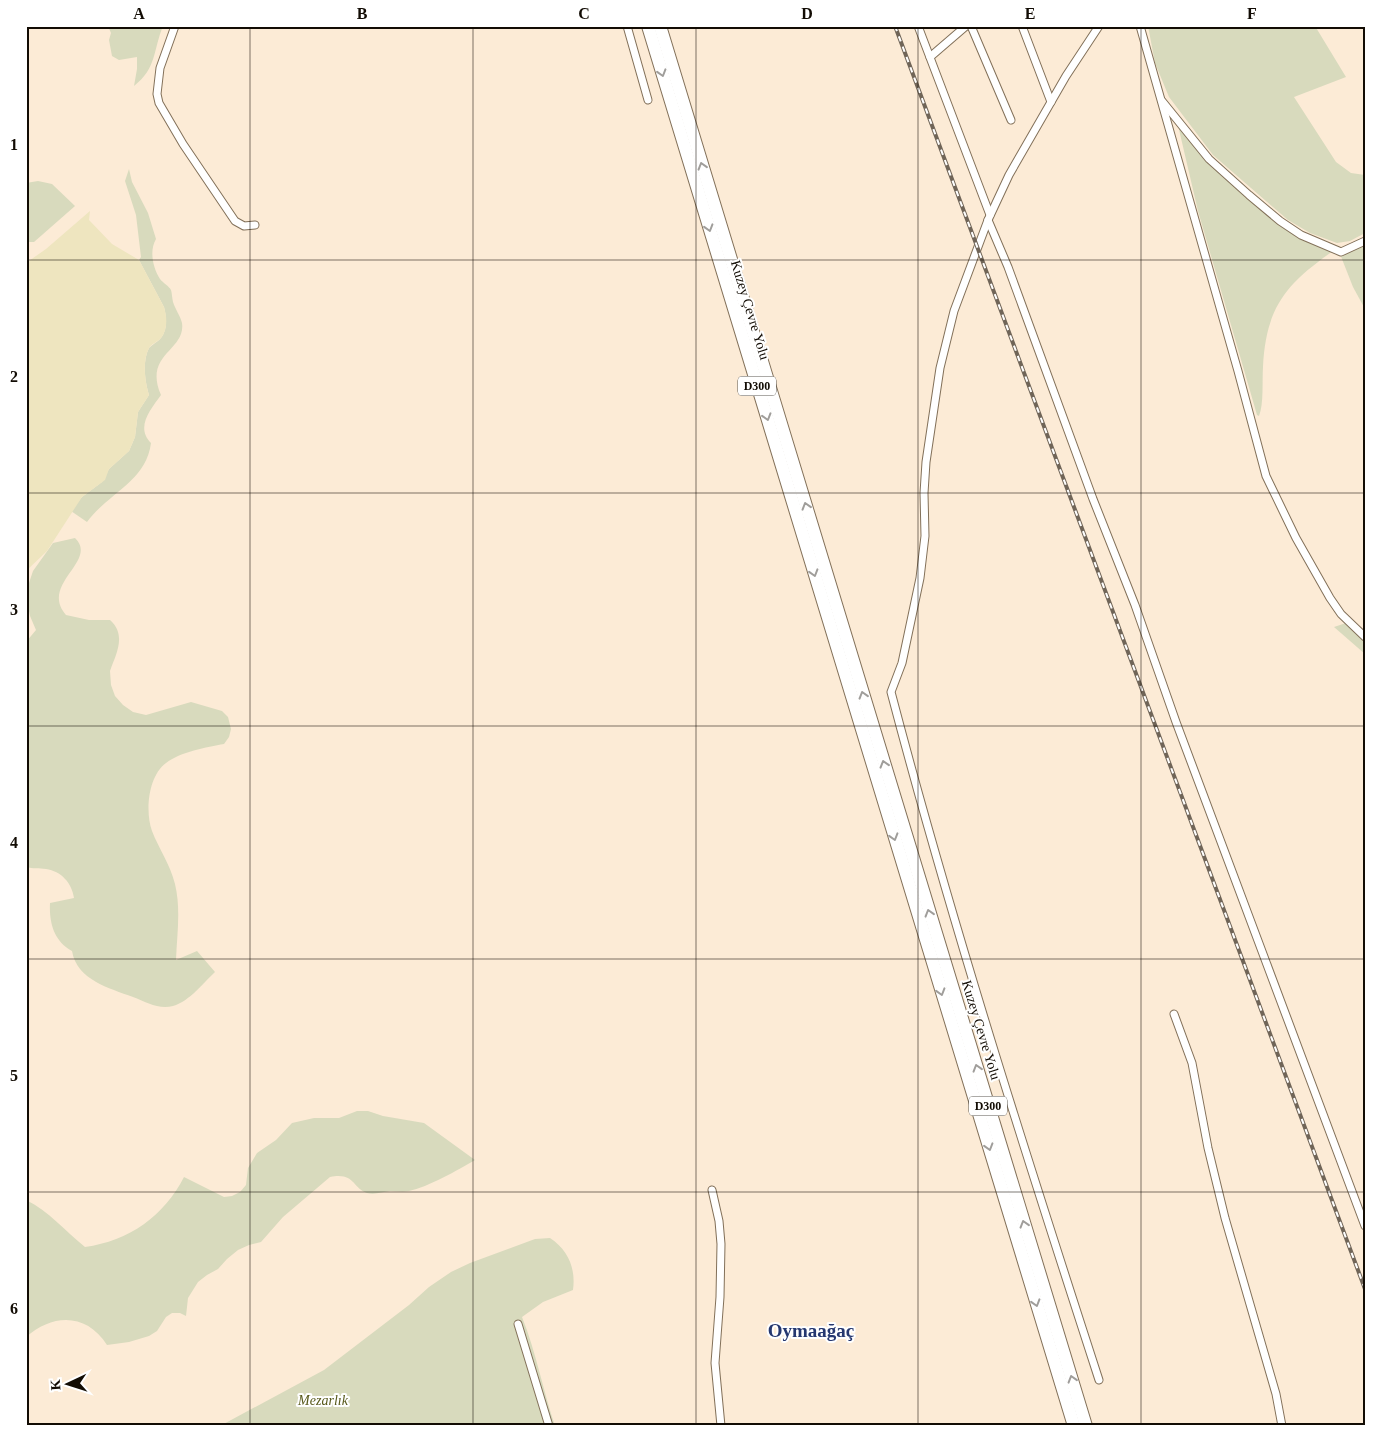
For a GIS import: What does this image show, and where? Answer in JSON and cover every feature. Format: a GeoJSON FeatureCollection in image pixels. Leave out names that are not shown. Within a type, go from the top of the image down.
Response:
{"type":"FeatureCollection","features":[{"type":"Feature","properties":{"kind":"highway","name":"Kuzey Çevre Yolu"},"geometry":{"type":"LineString","coordinates":[[648,26],[872,744]]}},
{"type":"Feature","properties":{"kind":"highway","name":"Kuzey Çevre Yolu"},"geometry":{"type":"LineString","coordinates":[[660,26],[872,744]]}},
{"type":"Feature","properties":{"kind":"highway","name":"D300"},"geometry":{"type":"LineString","coordinates":[[872,744],[885,788]]}},
{"type":"Feature","properties":{"kind":"highway","name":"Kuzey Çevre Yolu"},"geometry":{"type":"LineString","coordinates":[[885,788],[1074,1426]]}},
{"type":"Feature","properties":{"kind":"highway","name":"Kuzey Çevre Yolu"},"geometry":{"type":"LineString","coordinates":[[885,788],[1086,1426]]}},
{"type":"Feature","properties":{"kind":"street"},"geometry":{"type":"LineString","coordinates":[[175,26],[160,68],[157,94],[159,103],[235,221],[244,226],[256,225]]}},
{"type":"Feature","properties":{"kind":"street"},"geometry":{"type":"LineString","coordinates":[[627,26],[648,100]]}},
{"type":"Feature","properties":{"kind":"street"},"geometry":{"type":"LineString","coordinates":[[918,26],[1365,1226]]}},
{"type":"Feature","properties":{"kind":"street"},"geometry":{"type":"LineString","coordinates":[[930,57],[966,26]]}},
{"type":"Feature","properties":{"kind":"street"},"geometry":{"type":"LineString","coordinates":[[971,26],[1011,120]]}},
{"type":"Feature","properties":{"kind":"street"},"geometry":{"type":"LineString","coordinates":[[1022,26],[1051,102]]}},
{"type":"Feature","properties":{"kind":"street"},"geometry":{"type":"LineString","coordinates":[[1099,26],[1021,153],[989,218],[961,291],[943,353],[926,462],[922,564],[902,663],[891,692],[958,931],[1100,1380]]}},
{"type":"Feature","properties":{"kind":"street"},"geometry":{"type":"LineString","coordinates":[[1140,26],[1247,402],[1266,476],[1296,538],[1330,598],[1340,614],[1365,637]]}},
{"type":"Feature","properties":{"kind":"street"},"geometry":{"type":"LineString","coordinates":[[1161,99],[1209,159],[1290,228],[1310,240],[1341,252],[1365,241]]}},
{"type":"Feature","properties":{"kind":"street"},"geometry":{"type":"LineString","coordinates":[[1174,1014],[1189,1053],[1208,1148],[1225,1218],[1276,1394],[1282,1426]]}},
{"type":"Feature","properties":{"kind":"street"},"geometry":{"type":"LineString","coordinates":[[712,1190],[719,1221],[721,1244],[720,1297],[715,1363],[721,1426]]}},
{"type":"Feature","properties":{"kind":"street"},"geometry":{"type":"LineString","coordinates":[[518,1324],[549,1426]]}},
{"type":"Feature","properties":{"kind":"green space"},"geometry":{"type":"Polygon","coordinates":[[[108,26],[163,26],[151,65],[134,86],[137,57],[119,60],[112,56],[109,40],[111,33],[108,26]]]}},
{"type":"Feature","properties":{"kind":"green space"},"geometry":{"type":"Polygon","coordinates":[[[1148,26],[1315,26],[1346,77],[1294,97],[1336,162],[1351,173],[1365,175],[1365,233],[1350,241],[1337,243],[1310,233],[1288,220],[1213,155],[1169,97],[1155,63],[1148,26]]]}},
{"type":"Feature","properties":{"kind":"green space"},"geometry":{"type":"Polygon","coordinates":[[[1177,121],[1209,159],[1282,222],[1333,251],[1291,286],[1281,299],[1274,313],[1265,346],[1261,411],[1259,416],[1257,415],[1198,211],[1177,121]]]}},
{"type":"Feature","properties":{"kind":"green space"},"geometry":{"type":"Polygon","coordinates":[[[129,169],[132,182],[148,213],[156,239],[152,254],[155,270],[160,279],[171,290],[173,302],[182,323],[182,332],[157,370],[157,381],[161,395],[149,412],[144,424],[146,437],[151,443],[148,456],[142,468],[87,522],[71,511],[82,497],[102,482],[109,469],[129,451],[135,437],[138,412],[149,395],[146,384],[145,359],[149,348],[164,334],[166,325],[164,307],[139,260],[141,257],[136,215],[125,181],[129,169]]]}},
{"type":"Feature","properties":{"kind":"green space"},"geometry":{"type":"Polygon","coordinates":[[[38,181],[52,184],[75,206],[34,242],[26,242],[26,183],[38,181]]]}},
{"type":"Feature","properties":{"kind":"green space"},"geometry":{"type":"Polygon","coordinates":[[[1365,242],[1365,309],[1353,287],[1340,254],[1365,242]]]}},
{"type":"Feature","properties":{"kind":"green space"},"geometry":{"type":"Polygon","coordinates":[[[75,538],[80,547],[80,555],[63,583],[59,593],[60,604],[66,615],[89,620],[110,620],[115,626],[118,632],[119,645],[110,671],[111,685],[115,696],[133,712],[146,715],[191,702],[222,711],[228,717],[231,729],[229,737],[224,744],[186,753],[166,763],[155,776],[152,785],[149,805],[150,823],[170,870],[177,893],[176,960],[197,951],[215,972],[191,996],[173,1006],[153,1005],[104,986],[87,976],[75,961],[72,951],[57,937],[50,918],[50,903],[74,898],[71,887],[56,872],[26,867],[26,642],[36,630],[30,616],[27,601],[28,586],[33,571],[53,543],[75,538]]]}},
{"type":"Feature","properties":{"kind":"green space"},"geometry":{"type":"Polygon","coordinates":[[[1346,623],[1365,639],[1365,654],[1334,627],[1346,623]]]}},
{"type":"Feature","properties":{"kind":"green space"},"geometry":{"type":"Polygon","coordinates":[[[357,1111],[368,1111],[383,1116],[424,1123],[475,1160],[434,1182],[407,1191],[367,1193],[349,1179],[338,1176],[330,1177],[283,1217],[261,1242],[238,1250],[218,1269],[198,1282],[188,1298],[186,1316],[180,1313],[172,1313],[166,1317],[157,1331],[149,1336],[129,1342],[107,1345],[99,1334],[90,1327],[80,1322],[69,1320],[47,1324],[36,1329],[26,1337],[26,1200],[50,1215],[85,1247],[101,1244],[116,1239],[144,1224],[166,1204],[184,1177],[224,1197],[232,1196],[240,1192],[246,1185],[248,1168],[257,1153],[276,1140],[292,1123],[314,1118],[339,1118],[357,1111]]]}},
{"type":"Feature","properties":{"kind":"green space","name":"Mezarlık"},"geometry":{"type":"Polygon","coordinates":[[[550,1238],[562,1248],[569,1260],[573,1274],[573,1290],[543,1302],[522,1317],[555,1426],[220,1426],[324,1370],[409,1305],[429,1287],[451,1272],[535,1239],[550,1238]]]}},
{"type":"Feature","properties":{"kind":"sand"},"geometry":{"type":"Polygon","coordinates":[[[90,211],[89,220],[112,244],[139,260],[164,307],[166,327],[161,338],[150,346],[145,359],[146,384],[149,395],[138,412],[135,437],[129,451],[109,469],[105,480],[82,497],[47,551],[26,571],[26,263],[46,249],[90,211]]]}},
{"type":"Feature","properties":{"kind":"railway"},"geometry":{"type":"LineString","coordinates":[[895,26],[1365,1289]]}},
{"type":"Feature","properties":{"kind":"district","name":"Oymaağaç"},"geometry":{"type":"Point","coordinates":[811,1330]}}]}
